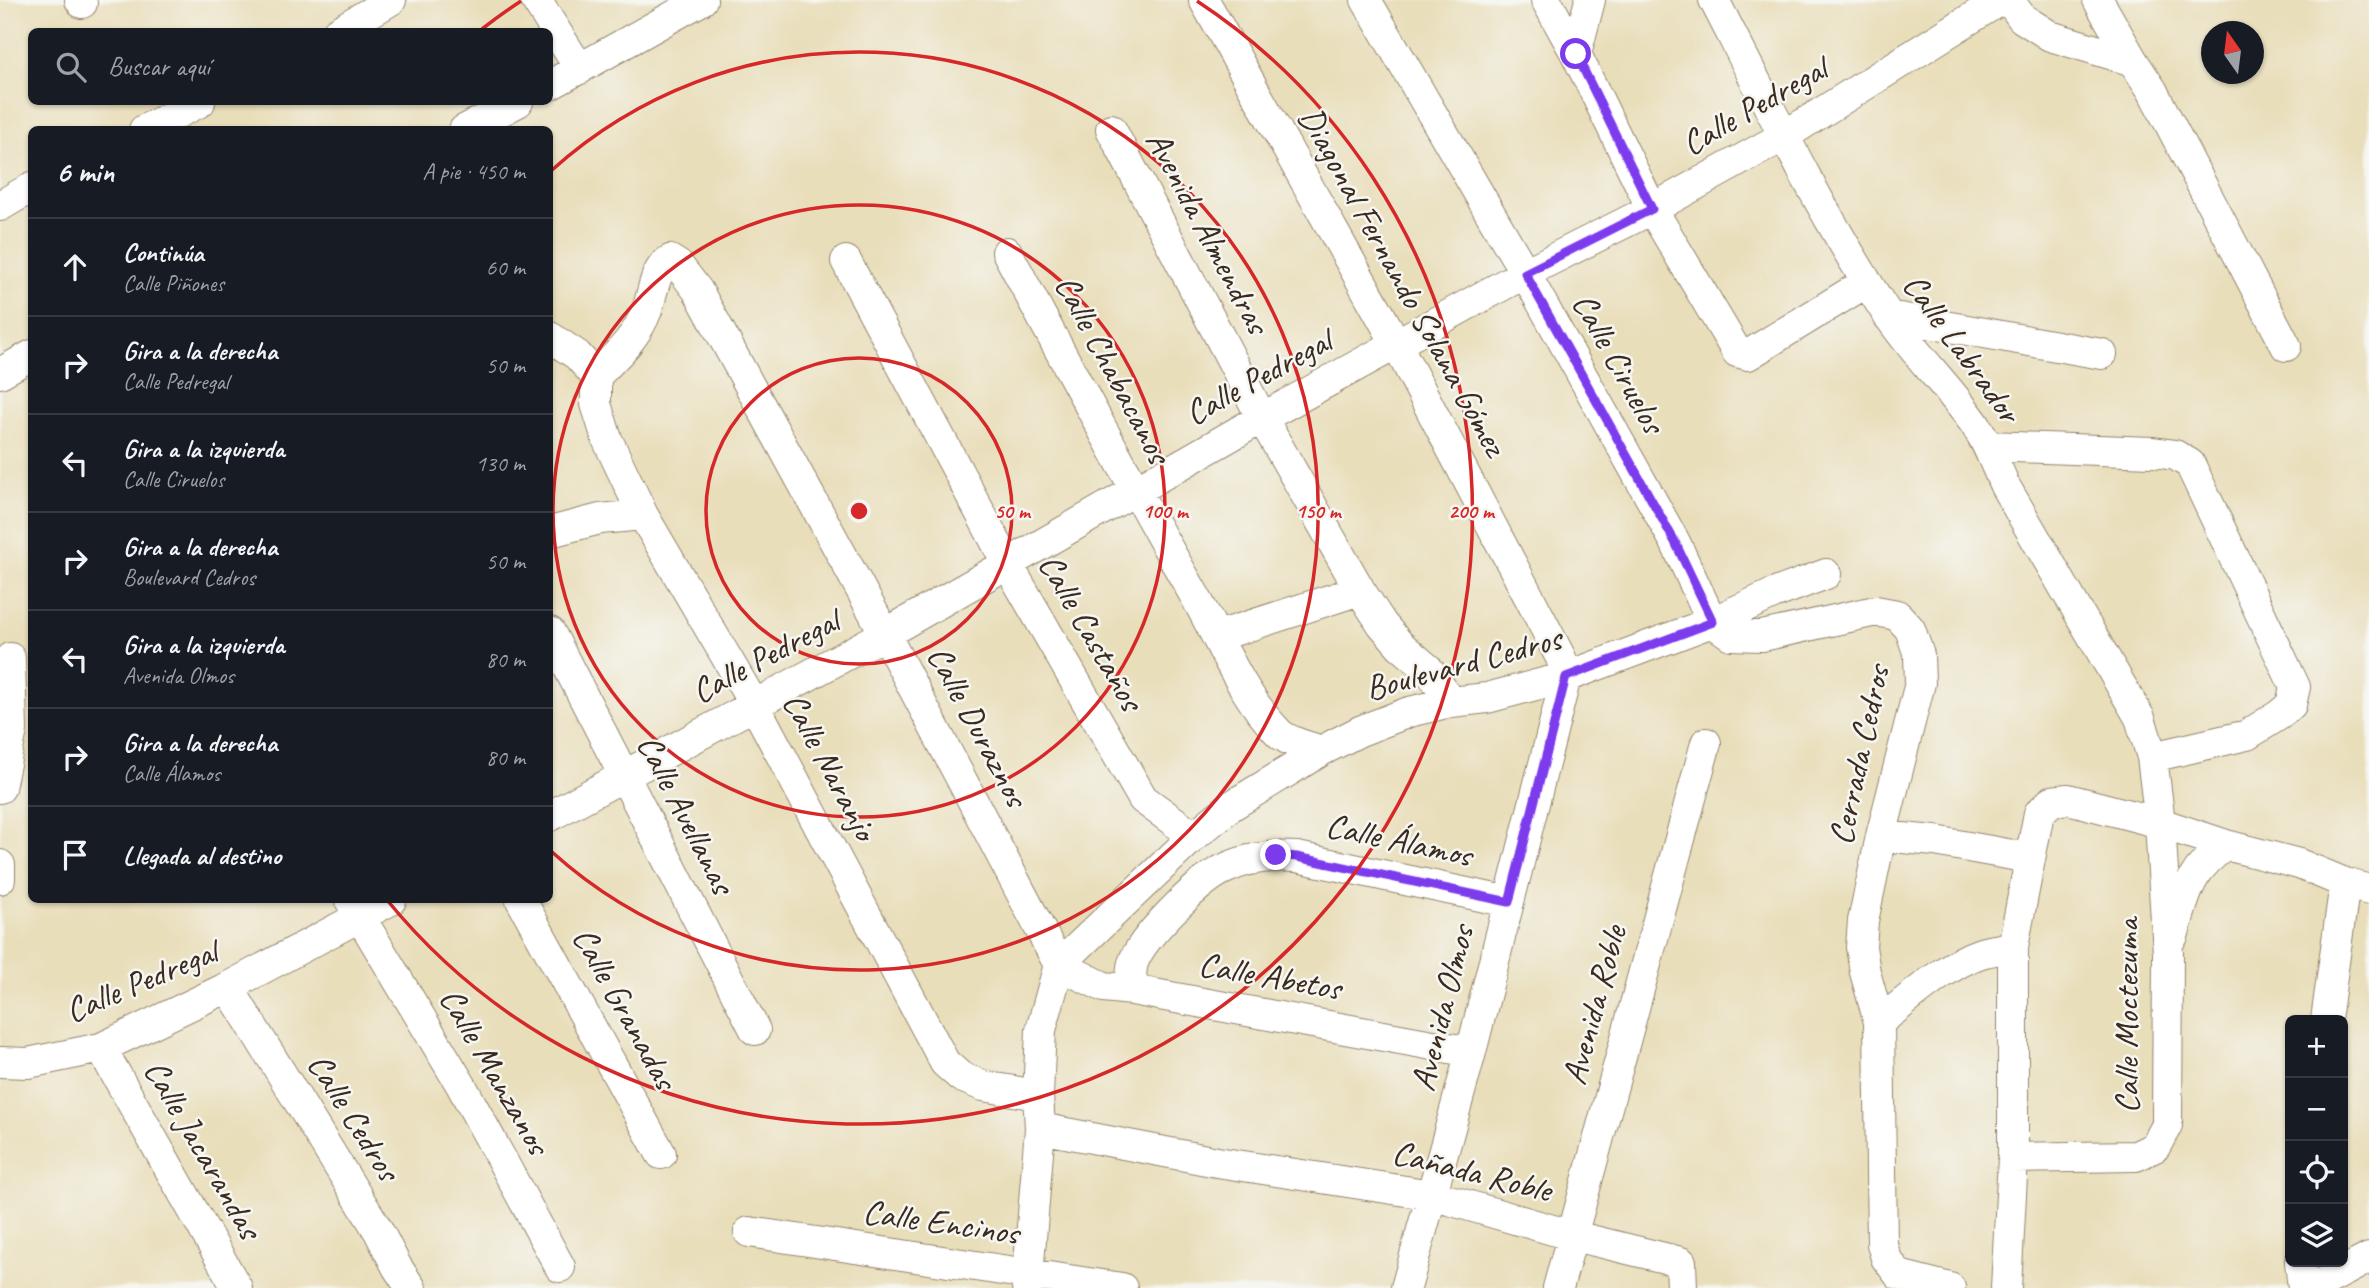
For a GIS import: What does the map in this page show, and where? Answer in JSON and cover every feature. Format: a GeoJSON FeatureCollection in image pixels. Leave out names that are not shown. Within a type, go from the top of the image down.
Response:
{"type":"FeatureCollection","features":[{"type":"Feature","properties":{"kind":"street"},"geometry":{"type":"LineString","coordinates":[[344,28],[391,0]]}},
{"type":"Feature","properties":{"kind":"street"},"geometry":{"type":"LineString","coordinates":[[536,0],[580,69]]}},
{"type":"Feature","properties":{"kind":"street"},"geometry":{"type":"LineString","coordinates":[[553,83],[702,0]]}},
{"type":"Feature","properties":{"kind":"street","name":"Diagonal Fernando Solana Gómez"},"geometry":{"type":"LineString","coordinates":[[1204,0],[1397,345],[1561,658],[1566,677]]}},
{"type":"Feature","properties":{"kind":"street","name":"Calle Ciruelos"},"geometry":{"type":"LineString","coordinates":[[1366,0],[1525,273],[1675,542],[1713,622]]}},
{"type":"Feature","properties":{"kind":"street"},"geometry":{"type":"LineString","coordinates":[[1546,0],[1576,54],[1652,209],[1737,352],[1748,355],[1867,282]]}},
{"type":"Feature","properties":{"kind":"street"},"geometry":{"type":"LineString","coordinates":[[1576,54],[1590,0]]}},
{"type":"Feature","properties":{"kind":"street","name":"Calle Labrador"},"geometry":{"type":"LineString","coordinates":[[1714,0],[1784,136],[1867,282],[1888,316],[1973,421],[1988,446],[2005,486],[2140,718],[2152,757],[2160,823]]}},
{"type":"Feature","properties":{"kind":"street","name":"Calle Pedregal"},"geometry":{"type":"LineString","coordinates":[[553,814],[885,634],[1262,418],[1525,273],[1652,209],[1784,136],[2000,0]]}},
{"type":"Feature","properties":{"kind":"street"},"geometry":{"type":"LineString","coordinates":[[2009,0],[2022,18],[2050,36],[2133,61]]}},
{"type":"Feature","properties":{"kind":"street"},"geometry":{"type":"LineString","coordinates":[[2098,0],[2152,89],[2286,346]]}},
{"type":"Feature","properties":{"kind":"street"},"geometry":{"type":"LineString","coordinates":[[152,126],[194,105]]}},
{"type":"Feature","properties":{"kind":"street"},"geometry":{"type":"LineString","coordinates":[[472,126],[512,105]]}},
{"type":"Feature","properties":{"kind":"street","name":"Avenida Almendras"},"geometry":{"type":"LineString","coordinates":[[1111,130],[1262,418],[1360,590],[1382,624],[1400,645],[1428,669],[1451,702]]}},
{"type":"Feature","properties":{"kind":"street"},"geometry":{"type":"LineString","coordinates":[[0,206],[28,189]]}},
{"type":"Feature","properties":{"kind":"street","name":"Calle Chabacanos"},"geometry":{"type":"LineString","coordinates":[[1007,252],[1242,684],[1265,718],[1281,735],[1321,751]]}},
{"type":"Feature","properties":{"kind":"street","name":"Calle Duraznos"},"geometry":{"type":"LineString","coordinates":[[596,376],[639,330],[664,263],[670,260],[678,265],[698,291],[885,634],[1059,965]]}},
{"type":"Feature","properties":{"kind":"street","name":"Calle Castaños"},"geometry":{"type":"LineString","coordinates":[[846,261],[1007,563],[1143,799],[1194,836]]}},
{"type":"Feature","properties":{"kind":"street"},"geometry":{"type":"LineString","coordinates":[[1888,316],[2102,354]]}},
{"type":"Feature","properties":{"kind":"street"},"geometry":{"type":"LineString","coordinates":[[553,339],[577,355],[596,376]]}},
{"type":"Feature","properties":{"kind":"street"},"geometry":{"type":"LineString","coordinates":[[0,373],[28,357]]}},
{"type":"Feature","properties":{"kind":"street","name":"Calle Naranjo"},"geometry":{"type":"LineString","coordinates":[[596,376],[596,404],[603,428],[643,515],[755,706],[944,1063],[961,1077],[983,1086],[1038,1096]]}},
{"type":"Feature","properties":{"kind":"street"},"geometry":{"type":"LineString","coordinates":[[1988,446],[2153,452],[2175,455],[2190,464],[2295,687],[2291,705],[2247,735],[2152,757]]}},
{"type":"Feature","properties":{"kind":"street"},"geometry":{"type":"LineString","coordinates":[[553,531],[600,519],[643,515]]}},
{"type":"Feature","properties":{"kind":"street","name":"Boulevard Cedros"},"geometry":{"type":"LineString","coordinates":[[1059,965],[1194,836],[1231,806],[1321,751],[1360,731],[1397,717],[1451,702],[1487,698],[1566,677],[1713,622],[1773,594],[1826,574]]}},
{"type":"Feature","properties":{"kind":"street"},"geometry":{"type":"LineString","coordinates":[[1218,636],[1360,590]]}},
{"type":"Feature","properties":{"kind":"street","name":"Cerrada Cedros"},"geometry":{"type":"LineString","coordinates":[[1713,622],[1731,635],[1762,636],[1876,611],[1887,611],[1897,615],[1910,629],[1919,654],[1920,682],[1881,836],[1863,921],[1861,947],[1865,972],[1880,1022]]}},
{"type":"Feature","properties":{"kind":"street","name":"Calle Avellanas"},"geometry":{"type":"LineString","coordinates":[[553,638],[755,1030]]}},
{"type":"Feature","properties":{"kind":"street"},"geometry":{"type":"LineString","coordinates":[[0,788],[12,730],[10,658]]}},
{"type":"Feature","properties":{"kind":"street","name":"Avenida Olmos"},"geometry":{"type":"LineString","coordinates":[[1432,1195],[1566,677]]}},
{"type":"Feature","properties":{"kind":"street","name":"Avenida Roble"},"geometry":{"type":"LineString","coordinates":[[1558,1288],[1570,1235],[1706,743]]}},
{"type":"Feature","properties":{"kind":"street"},"geometry":{"type":"LineString","coordinates":[[2006,1288],[2013,1158],[2013,947],[2039,813],[2052,801],[2068,799],[2160,823],[2226,845],[2299,864],[2357,886],[2327,1015]]}},
{"type":"Feature","properties":{"kind":"street","name":"Calle Moctezuma"},"geometry":{"type":"LineString","coordinates":[[2013,1158],[2136,1156],[2155,1147],[2166,1125],[2168,953],[2160,823]]}},
{"type":"Feature","properties":{"kind":"street"},"geometry":{"type":"LineString","coordinates":[[1881,836],[1935,841],[2029,858]]}},
{"type":"Feature","properties":{"kind":"street"},"geometry":{"type":"LineString","coordinates":[[2168,953],[2194,876],[2208,857],[2226,845]]}},
{"type":"Feature","properties":{"kind":"street","name":"Calle Álamos"},"geometry":{"type":"LineString","coordinates":[[1132,990],[1133,961],[1144,943],[1205,880],[1225,869],[1251,860],[1276,855],[1297,857],[1509,902]]}},
{"type":"Feature","properties":{"kind":"street"},"geometry":{"type":"LineString","coordinates":[[0,865],[0,879]]}},
{"type":"Feature","properties":{"kind":"street","name":"Calle Pedregal"},"geometry":{"type":"LineString","coordinates":[[0,1085],[14,1062],[101,1048],[228,987],[354,908],[377,903]]}},
{"type":"Feature","properties":{"kind":"street","name":"Calle Granadas"},"geometry":{"type":"LineString","coordinates":[[523,903],[661,1154]]}},
{"type":"Feature","properties":{"kind":"street","name":"Calle Manzanos"},"geometry":{"type":"LineString","coordinates":[[354,908],[461,1085],[560,1267]]}},
{"type":"Feature","properties":{"kind":"street"},"geometry":{"type":"LineString","coordinates":[[1950,1288],[1892,1282],[1882,1244],[1878,1056],[1880,1022],[1958,965],[1979,954],[2013,947]]}},
{"type":"Feature","properties":{"kind":"street"},"geometry":{"type":"LineString","coordinates":[[1028,1281],[1040,1128],[1038,1096],[1041,1030],[1059,965]]}},
{"type":"Feature","properties":{"kind":"street","name":"Calle Abetos"},"geometry":{"type":"LineString","coordinates":[[1059,965],[1104,987],[1471,1052]]}},
{"type":"Feature","properties":{"kind":"street","name":"Calle Cedros"},"geometry":{"type":"LineString","coordinates":[[228,987],[411,1288]]}},
{"type":"Feature","properties":{"kind":"street","name":"Calle Jacarandas"},"geometry":{"type":"LineString","coordinates":[[101,1048],[237,1288]]}},
{"type":"Feature","properties":{"kind":"street","name":"Cañada Roble"},"geometry":{"type":"LineString","coordinates":[[1040,1128],[1217,1162],[1432,1195],[1570,1235],[1681,1262],[1682,1288]]}},
{"type":"Feature","properties":{"kind":"street"},"geometry":{"type":"LineString","coordinates":[[1406,1288],[1432,1195]]}},
{"type":"Feature","properties":{"kind":"street","name":"Calle Encinos"},"geometry":{"type":"LineString","coordinates":[[749,1232],[1028,1281],[1122,1288]]}},
{"type":"Feature","properties":{"kind":"street"},"geometry":{"type":"LineString","coordinates":[[2312,1288],[2369,1258]]}},
{"type":"Feature","properties":{"kind":"street"},"geometry":{"type":"LineString","coordinates":[[2301,1267],[2303,1288]]}},
{"type":"Feature","properties":{"kind":"route"},"geometry":{"type":"LineString","coordinates":[[1276,855],[1297,857],[1509,902],[1566,677],[1713,622],[1675,542],[1525,273],[1652,209],[1576,54]]}}]}
